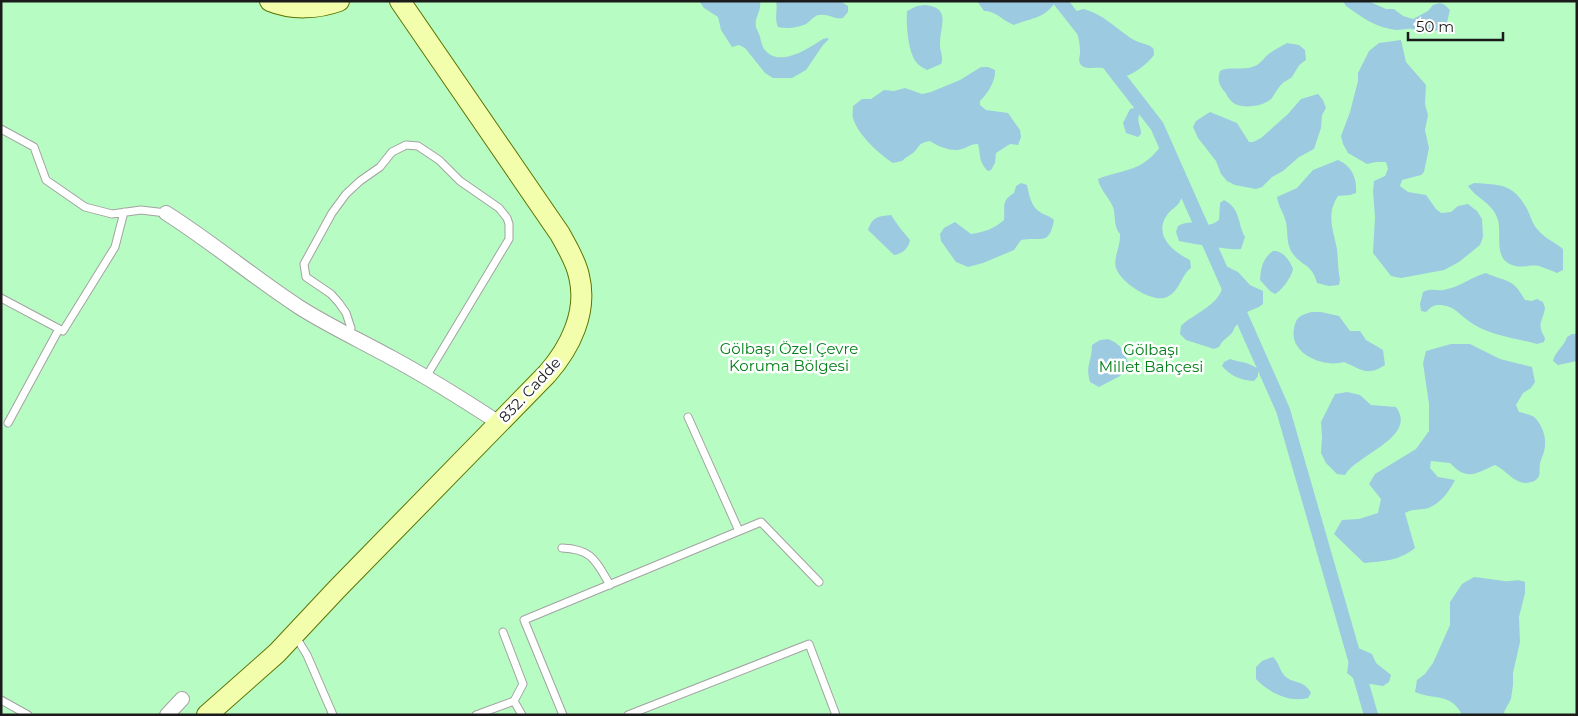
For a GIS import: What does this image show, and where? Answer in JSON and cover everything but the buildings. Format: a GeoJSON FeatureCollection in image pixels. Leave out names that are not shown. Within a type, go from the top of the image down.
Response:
{"type":"FeatureCollection","features":[{"type":"Feature","properties":{"kind":"street"},"geometry":{"type":"LineString","coordinates":[[270,1],[299,8],[327,6],[340,1]]}},
{"type":"Feature","properties":{"kind":"street","name":"832. Cadde"},"geometry":{"type":"LineString","coordinates":[[206,715],[277,652],[547,374],[567,348],[579,317],[581,297],[579,276],[560,234],[400,1]]}},
{"type":"Feature","properties":{"kind":"street"},"geometry":{"type":"LineString","coordinates":[[166,213],[192,229],[299,307],[426,376],[499,424]]}},
{"type":"Feature","properties":{"kind":"street"},"geometry":{"type":"LineString","coordinates":[[167,715],[182,699]]}},
{"type":"Feature","properties":{"kind":"lane"},"geometry":{"type":"LineString","coordinates":[[1,129],[34,147],[46,180],[84,206],[112,214],[140,210],[166,213]]}},
{"type":"Feature","properties":{"kind":"lane"},"geometry":{"type":"LineString","coordinates":[[348,335],[351,328],[346,313],[331,294],[306,276],[304,264],[332,213],[346,194],[380,167],[396,149],[406,145],[418,146],[439,160],[460,181],[499,208],[507,218],[510,229],[509,239],[426,376]]}},
{"type":"Feature","properties":{"kind":"lane"},"geometry":{"type":"LineString","coordinates":[[1,298],[63,331],[115,247],[124,212]]}},
{"type":"Feature","properties":{"kind":"lane"},"geometry":{"type":"LineString","coordinates":[[8,423],[59,329]]}},
{"type":"Feature","properties":{"kind":"lane"},"geometry":{"type":"LineString","coordinates":[[688,416],[740,531]]}},
{"type":"Feature","properties":{"kind":"lane"},"geometry":{"type":"LineString","coordinates":[[563,715],[524,620],[761,522],[819,582]]}},
{"type":"Feature","properties":{"kind":"lane"},"geometry":{"type":"LineString","coordinates":[[562,548],[576,549],[588,554],[596,561],[610,585]]}},
{"type":"Feature","properties":{"kind":"lane"},"geometry":{"type":"LineString","coordinates":[[476,715],[514,700],[524,684],[503,632]]}},
{"type":"Feature","properties":{"kind":"lane"},"geometry":{"type":"LineString","coordinates":[[294,634],[308,655],[332,715]]}},
{"type":"Feature","properties":{"kind":"lane"},"geometry":{"type":"LineString","coordinates":[[628,715],[809,644],[836,715]]}},
{"type":"Feature","properties":{"kind":"lane"},"geometry":{"type":"LineString","coordinates":[[1,700],[28,715]]}},
{"type":"Feature","properties":{"kind":"lane"},"geometry":{"type":"LineString","coordinates":[[514,700],[522,715]]}},
{"type":"Feature","properties":{"kind":"green space","name":"Gölbaşı Özel Çevre Koruma Bölgesi"},"geometry":{"type":"Polygon","coordinates":[[[1,1],[1577,1],[1577,715],[1,715],[1,1]]]}},
{"type":"Feature","properties":{"kind":"water"},"geometry":{"type":"Polygon","coordinates":[[[699,1],[760,1],[756,28],[764,49],[770,55],[786,57],[794,55],[823,39],[829,39],[806,70],[792,78],[773,78],[765,73],[745,48],[739,45],[732,47],[721,30],[718,17],[704,8],[699,1]]]}},
{"type":"Feature","properties":{"kind":"water"},"geometry":{"type":"Polygon","coordinates":[[[776,1],[840,1],[848,6],[848,12],[843,18],[819,15],[803,25],[781,28],[777,24],[776,1]]]}},
{"type":"Feature","properties":{"kind":"water"},"geometry":{"type":"Polygon","coordinates":[[[977,1],[1056,1],[1042,15],[1014,25],[992,12],[984,11],[977,1]]]}},
{"type":"Feature","properties":{"kind":"water"},"geometry":{"type":"Polygon","coordinates":[[[1343,1],[1368,1],[1386,9],[1394,9],[1403,16],[1413,19],[1428,11],[1433,5],[1440,3],[1450,10],[1446,26],[1435,31],[1396,30],[1382,27],[1357,14],[1346,6],[1343,1]]]}},
{"type":"Feature","properties":{"kind":"water"},"geometry":{"type":"Polygon","coordinates":[[[925,5],[939,10],[943,19],[940,38],[942,61],[941,64],[927,70],[919,65],[911,53],[907,24],[907,11],[917,6],[925,5]]]}},
{"type":"Feature","properties":{"kind":"water"},"geometry":{"type":"Polygon","coordinates":[[[1083,9],[1097,14],[1134,40],[1151,47],[1154,55],[1139,69],[1126,76],[1103,68],[1083,67],[1079,61],[1080,45],[1075,21],[1077,11],[1083,9]]]}},
{"type":"Feature","properties":{"kind":"water"},"geometry":{"type":"Polygon","coordinates":[[[1401,40],[1406,62],[1426,85],[1425,104],[1428,115],[1425,130],[1429,148],[1424,172],[1421,175],[1402,180],[1400,186],[1408,192],[1426,195],[1441,213],[1451,212],[1458,206],[1468,204],[1477,211],[1482,219],[1483,237],[1480,245],[1459,262],[1444,270],[1401,278],[1391,276],[1373,253],[1374,181],[1385,176],[1388,169],[1386,162],[1367,164],[1348,153],[1341,136],[1350,112],[1358,81],[1358,73],[1369,51],[1379,43],[1401,40]]]}},
{"type":"Feature","properties":{"kind":"water"},"geometry":{"type":"Polygon","coordinates":[[[1287,43],[1299,45],[1305,50],[1306,60],[1298,66],[1291,78],[1284,82],[1272,98],[1265,103],[1255,106],[1239,106],[1232,102],[1220,85],[1220,71],[1255,66],[1287,43]]]}},
{"type":"Feature","properties":{"kind":"water"},"geometry":{"type":"Polygon","coordinates":[[[981,67],[995,70],[995,74],[990,87],[980,101],[980,105],[986,110],[1008,113],[1020,130],[1021,137],[1018,145],[1010,144],[996,153],[995,163],[991,170],[988,171],[980,158],[978,144],[954,150],[941,147],[930,141],[921,144],[902,161],[893,163],[870,144],[859,131],[853,117],[853,106],[862,99],[871,99],[884,90],[894,91],[905,88],[922,94],[931,92],[960,80],[981,67]]]}},
{"type":"Feature","properties":{"kind":"water"},"geometry":{"type":"Polygon","coordinates":[[[1318,94],[1326,108],[1322,115],[1321,128],[1314,149],[1299,157],[1262,187],[1256,189],[1235,185],[1227,181],[1221,174],[1216,161],[1198,138],[1193,127],[1196,121],[1210,112],[1237,123],[1249,142],[1253,142],[1261,138],[1288,114],[1301,99],[1318,94]]]}},
{"type":"Feature","properties":{"kind":"water"},"geometry":{"type":"Polygon","coordinates":[[[1138,107],[1141,112],[1138,120],[1141,134],[1138,137],[1126,133],[1123,123],[1130,109],[1138,107]]]}},
{"type":"Feature","properties":{"kind":"water"},"geometry":{"type":"Polygon","coordinates":[[[1161,146],[1167,151],[1182,191],[1178,204],[1167,215],[1162,229],[1167,242],[1172,248],[1190,260],[1191,268],[1175,291],[1167,297],[1161,298],[1146,295],[1130,285],[1119,274],[1115,264],[1120,234],[1113,207],[1098,179],[1139,165],[1153,155],[1161,146]]]}},
{"type":"Feature","properties":{"kind":"water"},"geometry":{"type":"Polygon","coordinates":[[[1338,160],[1353,173],[1356,182],[1356,193],[1338,196],[1332,209],[1332,228],[1337,249],[1340,280],[1339,285],[1329,286],[1317,283],[1313,272],[1293,254],[1288,241],[1286,223],[1277,197],[1297,188],[1313,170],[1338,160]]]}},
{"type":"Feature","properties":{"kind":"water"},"geometry":{"type":"Polygon","coordinates":[[[1021,183],[1027,185],[1034,207],[1054,220],[1050,234],[1043,239],[1021,240],[1014,250],[983,263],[968,267],[956,262],[941,241],[940,234],[944,228],[955,222],[971,234],[993,228],[1004,220],[1005,201],[1014,193],[1016,186],[1021,183]]]}},
{"type":"Feature","properties":{"kind":"water"},"geometry":{"type":"Polygon","coordinates":[[[1474,183],[1499,185],[1516,194],[1522,200],[1536,228],[1563,249],[1563,270],[1557,273],[1539,266],[1522,267],[1506,262],[1500,252],[1499,226],[1496,214],[1468,186],[1474,183]]]}},
{"type":"Feature","properties":{"kind":"water"},"geometry":{"type":"Polygon","coordinates":[[[1224,200],[1233,207],[1238,216],[1245,237],[1241,249],[1221,248],[1179,241],[1176,232],[1178,226],[1184,223],[1209,225],[1214,223],[1219,220],[1220,203],[1224,200]]]}},
{"type":"Feature","properties":{"kind":"water"},"geometry":{"type":"Polygon","coordinates":[[[891,215],[910,240],[905,250],[894,255],[868,230],[872,222],[877,218],[891,215]]]}},
{"type":"Feature","properties":{"kind":"water"},"geometry":{"type":"Polygon","coordinates":[[[1273,251],[1283,254],[1293,269],[1286,283],[1275,294],[1260,280],[1266,257],[1273,251]]]}},
{"type":"Feature","properties":{"kind":"water"},"geometry":{"type":"Polygon","coordinates":[[[1224,265],[1238,272],[1250,285],[1263,291],[1263,304],[1247,312],[1232,333],[1219,347],[1214,349],[1186,340],[1180,334],[1181,326],[1186,321],[1217,298],[1223,284],[1221,268],[1224,265]]]}},
{"type":"Feature","properties":{"kind":"water"},"geometry":{"type":"Polygon","coordinates":[[[1486,273],[1513,284],[1525,300],[1532,301],[1537,299],[1543,302],[1545,308],[1541,329],[1545,338],[1544,342],[1537,344],[1488,331],[1473,324],[1454,309],[1447,306],[1436,305],[1426,312],[1421,311],[1420,304],[1423,292],[1449,289],[1486,273]]]}},
{"type":"Feature","properties":{"kind":"water"},"geometry":{"type":"Polygon","coordinates":[[[1312,312],[1339,316],[1350,331],[1360,331],[1366,340],[1383,350],[1385,365],[1373,371],[1364,371],[1344,362],[1327,363],[1318,361],[1302,352],[1294,338],[1295,325],[1299,317],[1312,312]]]}},
{"type":"Feature","properties":{"kind":"water"},"geometry":{"type":"Polygon","coordinates":[[[1577,334],[1577,361],[1558,365],[1553,361],[1554,358],[1567,337],[1577,334]]]}},
{"type":"Feature","properties":{"kind":"water"},"geometry":{"type":"Polygon","coordinates":[[[1108,339],[1121,348],[1128,362],[1120,376],[1099,387],[1090,382],[1089,376],[1088,367],[1092,345],[1100,340],[1108,339]]]}},
{"type":"Feature","properties":{"kind":"water"},"geometry":{"type":"Polygon","coordinates":[[[1451,344],[1470,344],[1500,359],[1532,367],[1535,382],[1531,388],[1523,393],[1516,405],[1519,412],[1531,415],[1537,420],[1544,433],[1545,448],[1540,464],[1539,476],[1529,483],[1525,483],[1513,478],[1495,465],[1476,473],[1466,474],[1456,469],[1450,463],[1431,461],[1430,468],[1438,477],[1455,480],[1446,494],[1434,505],[1429,508],[1412,510],[1405,513],[1415,548],[1397,558],[1364,563],[1334,534],[1342,520],[1359,519],[1378,513],[1381,499],[1369,484],[1375,474],[1416,449],[1429,431],[1429,404],[1423,363],[1426,351],[1451,344]]]}},
{"type":"Feature","properties":{"kind":"water"},"geometry":{"type":"Polygon","coordinates":[[[1230,359],[1254,366],[1258,369],[1258,376],[1254,381],[1244,380],[1232,375],[1222,366],[1224,362],[1230,359]]]}},
{"type":"Feature","properties":{"kind":"water"},"geometry":{"type":"Polygon","coordinates":[[[1347,392],[1360,395],[1371,405],[1396,407],[1401,418],[1399,427],[1393,436],[1352,467],[1345,475],[1337,474],[1326,463],[1321,453],[1321,422],[1335,394],[1347,392]]]}},
{"type":"Feature","properties":{"kind":"water"},"geometry":{"type":"Polygon","coordinates":[[[1474,577],[1525,582],[1525,593],[1519,617],[1520,642],[1513,673],[1511,699],[1504,712],[1505,715],[1462,715],[1458,708],[1448,700],[1415,692],[1417,680],[1425,674],[1433,663],[1450,625],[1450,602],[1462,584],[1474,577]]]}},
{"type":"Feature","properties":{"kind":"water"},"geometry":{"type":"Polygon","coordinates":[[[1356,647],[1372,654],[1376,663],[1391,675],[1389,682],[1383,686],[1358,682],[1347,673],[1350,653],[1356,647]]]}},
{"type":"Feature","properties":{"kind":"water"},"geometry":{"type":"Polygon","coordinates":[[[1273,657],[1287,678],[1308,689],[1311,693],[1308,698],[1286,698],[1273,692],[1256,679],[1256,667],[1262,661],[1273,657]]]}},
{"type":"Feature","properties":{"kind":"waterway"},"geometry":{"type":"LineString","coordinates":[[1060,1],[1086,34]]}},
{"type":"Feature","properties":{"kind":"waterway"},"geometry":{"type":"LineString","coordinates":[[1105,59],[1157,126],[1283,410],[1371,715]]}},
{"type":"Feature","properties":{"kind":"park label","name":"Gölbaşı Millet Bahçesi"},"geometry":{"type":"Point","coordinates":[1151,358]}}]}
